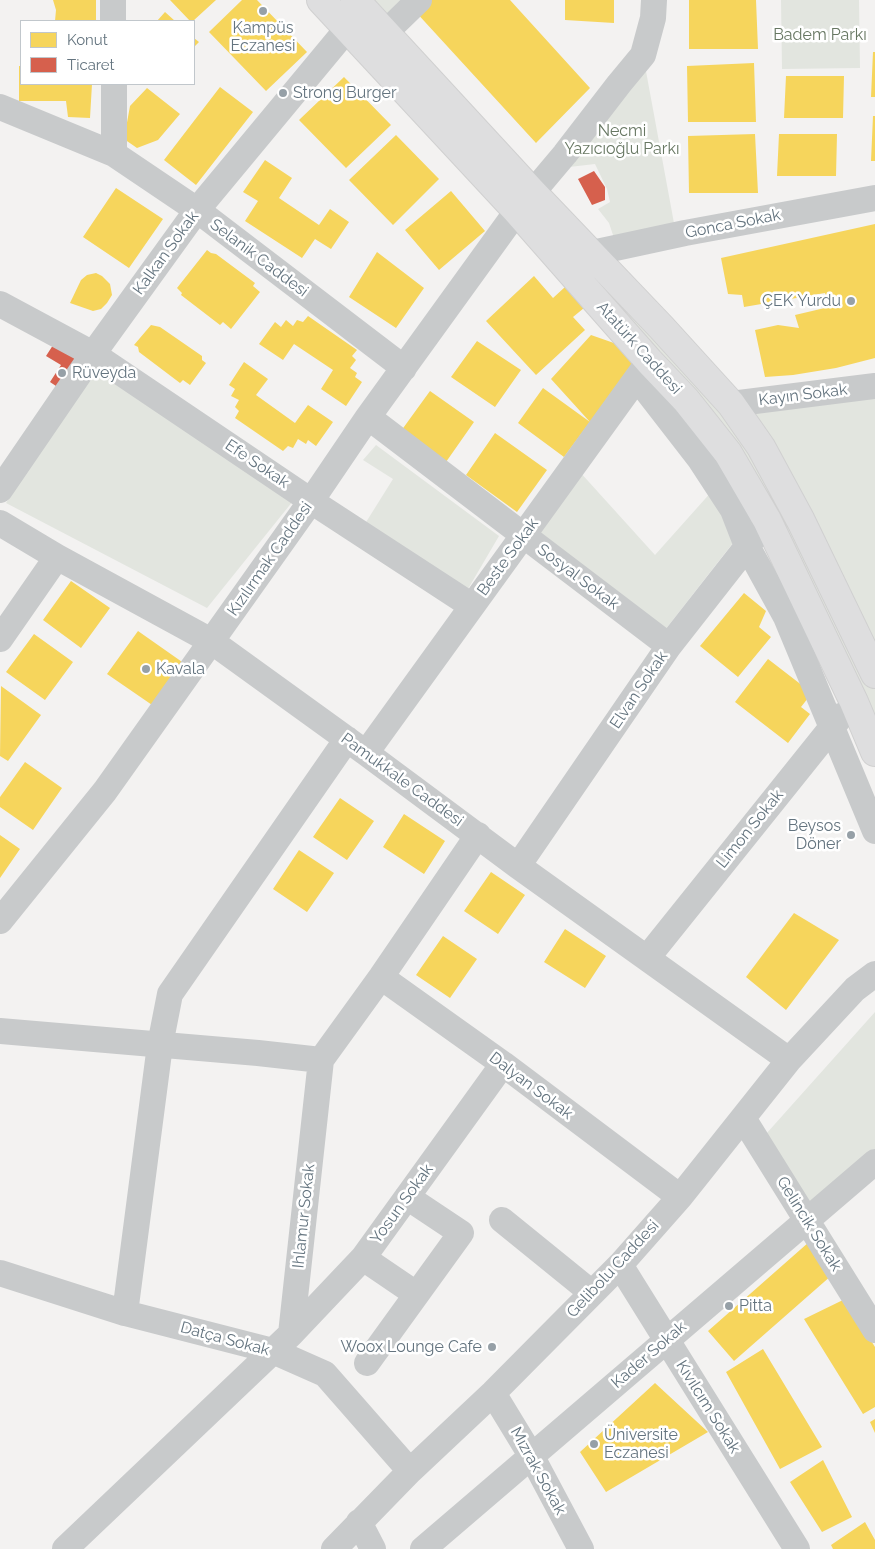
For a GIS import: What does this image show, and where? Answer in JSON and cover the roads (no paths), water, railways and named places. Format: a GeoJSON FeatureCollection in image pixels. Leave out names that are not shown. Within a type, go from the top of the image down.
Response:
{"type":"FeatureCollection","features":[{"type":"Feature","properties":{"kind":"main road","name":"Atatürk Caddesi"},"geometry":{"type":"LineString","coordinates":[[321,0],[524,202],[592,253],[731,404],[761,447],[801,521],[875,674]]}},
{"type":"Feature","properties":{"kind":"main road","name":"Atatürk Caddesi"},"geometry":{"type":"LineString","coordinates":[[355,0],[385,33],[524,202],[643,370],[686,400],[728,453],[767,520],[854,702],[875,752]]}},
{"type":"Feature","properties":{"kind":"street"},"geometry":{"type":"LineString","coordinates":[[113,0],[113,20]]}},
{"type":"Feature","properties":{"kind":"street"},"geometry":{"type":"LineString","coordinates":[[385,33],[419,0]]}},
{"type":"Feature","properties":{"kind":"street","name":"Kızılırmak Caddesi"},"geometry":{"type":"LineString","coordinates":[[0,921],[105,791],[311,501],[368,417],[524,202],[565,154],[643,55],[653,18],[654,0]]}},
{"type":"Feature","properties":{"kind":"street","name":"Kalkan Sokak"},"geometry":{"type":"LineString","coordinates":[[0,490],[93,354],[197,210],[348,28]]}},
{"type":"Feature","properties":{"kind":"street"},"geometry":{"type":"LineString","coordinates":[[114,85],[114,154]]}},
{"type":"Feature","properties":{"kind":"street","name":"Selanik Caddesi"},"geometry":{"type":"LineString","coordinates":[[0,107],[114,154],[197,210],[404,368]]}},
{"type":"Feature","properties":{"kind":"street","name":"Gonca Sokak"},"geometry":{"type":"LineString","coordinates":[[592,253],[685,232],[875,198]]}},
{"type":"Feature","properties":{"kind":"street","name":"Efe Sokak"},"geometry":{"type":"LineString","coordinates":[[0,304],[93,354],[311,501],[472,606]]}},
{"type":"Feature","properties":{"kind":"street"},"geometry":{"type":"LineString","coordinates":[[643,370],[733,510],[747,546],[786,617],[875,831]]}},
{"type":"Feature","properties":{"kind":"street","name":"Beste Sokak"},"geometry":{"type":"LineString","coordinates":[[125,1313],[160,1045],[170,994],[356,746],[472,606],[643,370]]}},
{"type":"Feature","properties":{"kind":"street","name":"Kayın Sokak"},"geometry":{"type":"LineString","coordinates":[[731,404],[875,386]]}},
{"type":"Feature","properties":{"kind":"street","name":"Sosyal Sokak"},"geometry":{"type":"LineString","coordinates":[[368,417],[669,646]]}},
{"type":"Feature","properties":{"kind":"street","name":"Elvan Sokak"},"geometry":{"type":"LineString","coordinates":[[518,866],[669,646],[767,520]]}},
{"type":"Feature","properties":{"kind":"street","name":"Pamukkale Caddesi"},"geometry":{"type":"LineString","coordinates":[[0,523],[57,557],[211,641],[518,866],[789,1060]]}},
{"type":"Feature","properties":{"kind":"street"},"geometry":{"type":"LineString","coordinates":[[0,639],[57,557]]}},
{"type":"Feature","properties":{"kind":"street","name":"Limon Sokak"},"geometry":{"type":"LineString","coordinates":[[647,958],[831,727],[854,702]]}},
{"type":"Feature","properties":{"kind":"street","name":"Ihlamur Sokak"},"geometry":{"type":"LineString","coordinates":[[282,1343],[320,1060],[478,835]]}},
{"type":"Feature","properties":{"kind":"street","name":"Gelibolu Caddesi"},"geometry":{"type":"LineString","coordinates":[[334,1549],[410,1471],[493,1393],[620,1265],[680,1197],[789,1060],[865,982],[875,960]]}},
{"type":"Feature","properties":{"kind":"street","name":"Dalyan Sokak"},"geometry":{"type":"LineString","coordinates":[[380,977],[503,1064],[680,1197]]}},
{"type":"Feature","properties":{"kind":"street"},"geometry":{"type":"LineString","coordinates":[[0,1031],[258,1052],[320,1060]]}},
{"type":"Feature","properties":{"kind":"street","name":"Yosun Sokak"},"geometry":{"type":"LineString","coordinates":[[282,1343],[363,1258],[503,1064]]}},
{"type":"Feature","properties":{"kind":"street","name":"Gelincik Sokak"},"geometry":{"type":"LineString","coordinates":[[743,1118],[875,1330]]}},
{"type":"Feature","properties":{"kind":"street","name":"Kader Sokak"},"geometry":{"type":"LineString","coordinates":[[423,1549],[532,1458],[875,1162]]}},
{"type":"Feature","properties":{"kind":"street"},"geometry":{"type":"LineString","coordinates":[[367,1362],[461,1233],[407,1197]]}},
{"type":"Feature","properties":{"kind":"street"},"geometry":{"type":"LineString","coordinates":[[502,1220],[592,1293]]}},
{"type":"Feature","properties":{"kind":"street"},"geometry":{"type":"LineString","coordinates":[[363,1258],[416,1294]]}},
{"type":"Feature","properties":{"kind":"street","name":"Kıvılcım Sokak"},"geometry":{"type":"LineString","coordinates":[[620,1265],[797,1549]]}},
{"type":"Feature","properties":{"kind":"street","name":"Datça Sokak"},"geometry":{"type":"LineString","coordinates":[[0,1274],[125,1313],[282,1343],[325,1374],[410,1471]]}},
{"type":"Feature","properties":{"kind":"street"},"geometry":{"type":"LineString","coordinates":[[65,1549],[282,1343]]}},
{"type":"Feature","properties":{"kind":"street","name":"Mızrak Sokak"},"geometry":{"type":"LineString","coordinates":[[493,1393],[532,1458],[581,1549]]}},
{"type":"Feature","properties":{"kind":"street"},"geometry":{"type":"LineString","coordinates":[[359,1522],[373,1549]]}},
{"type":"Feature","properties":{"kind":"place","name":"Kampüs Eczanesi"},"geometry":{"type":"Point","coordinates":[263,11]}},
{"type":"Feature","properties":{"kind":"place","name":"Strong Burger"},"geometry":{"type":"Point","coordinates":[283,93]}},
{"type":"Feature","properties":{"kind":"place","name":"ÇEK Yurdu"},"geometry":{"type":"Point","coordinates":[851,301]}},
{"type":"Feature","properties":{"kind":"place","name":"Rüveyda"},"geometry":{"type":"Point","coordinates":[62,373]}},
{"type":"Feature","properties":{"kind":"place","name":"Kavala"},"geometry":{"type":"Point","coordinates":[146,669]}},
{"type":"Feature","properties":{"kind":"place","name":"Beysos Döner"},"geometry":{"type":"Point","coordinates":[851,835]}},
{"type":"Feature","properties":{"kind":"place","name":"Pitta"},"geometry":{"type":"Point","coordinates":[729,1306]}},
{"type":"Feature","properties":{"kind":"place","name":"Woox Lounge Cafe"},"geometry":{"type":"Point","coordinates":[492,1347]}},
{"type":"Feature","properties":{"kind":"place","name":"Üniversite Eczanesi"},"geometry":{"type":"Point","coordinates":[594,1444]}},
{"type":"Feature","properties":{"kind":"park label","name":"Badem Parkı"},"geometry":{"type":"Point","coordinates":[820,35]}},
{"type":"Feature","properties":{"kind":"park label","name":"Necmi Yazıcıoğlu Parkı"},"geometry":{"type":"Point","coordinates":[622,140]}}]}
